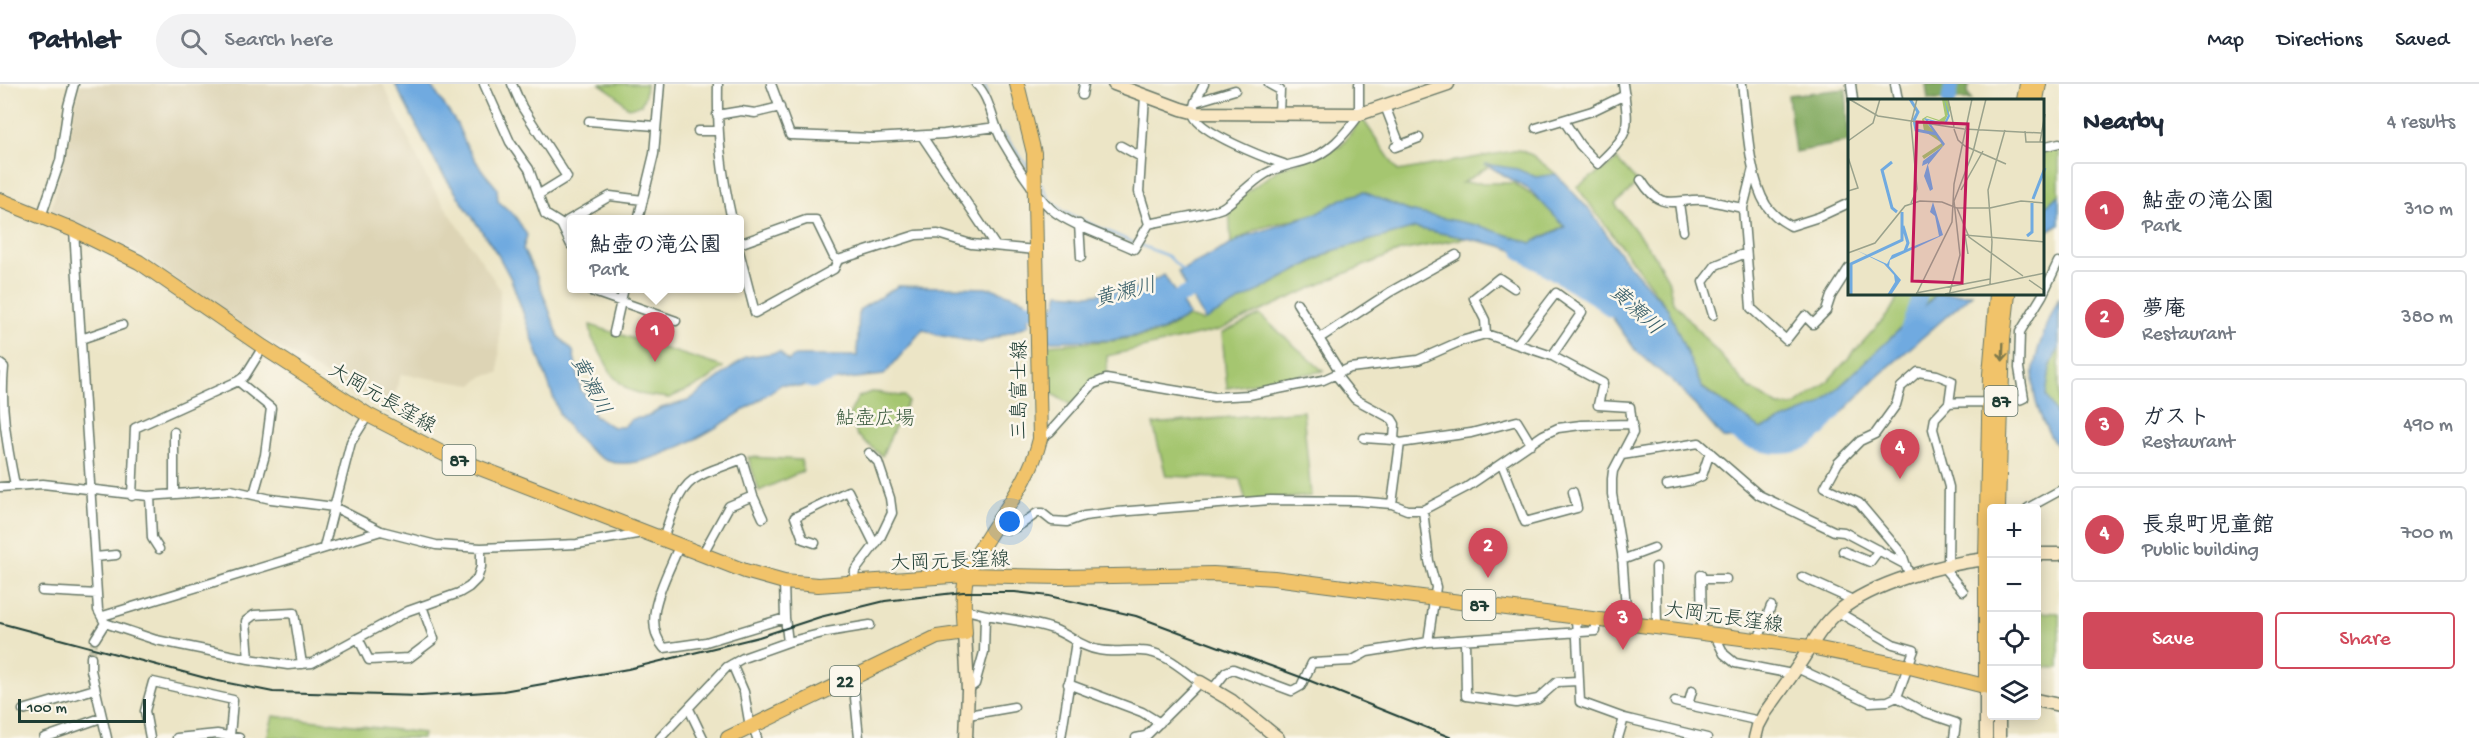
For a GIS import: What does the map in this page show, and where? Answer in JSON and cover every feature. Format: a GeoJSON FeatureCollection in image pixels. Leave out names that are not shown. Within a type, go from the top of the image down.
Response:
{"type":"FeatureCollection","features":[{"type":"Feature","properties":{"kind":"main road","name":"三島富士線"},"geometry":{"type":"LineString","coordinates":[[965,633],[966,575],[994,526],[1022,486],[1034,463],[1040,439],[1035,180],[1031,138],[1017,84]]}},
{"type":"Feature","properties":{"kind":"main road"},"geometry":{"type":"LineString","coordinates":[[2024,99],[2027,84]]}},
{"type":"Feature","properties":{"kind":"main road"},"geometry":{"type":"LineString","coordinates":[[2036,99],[2039,84]]}},
{"type":"Feature","properties":{"kind":"main road","name":"大岡元長窪線"},"geometry":{"type":"LineString","coordinates":[[0,200],[74,230],[139,262],[368,415],[444,454],[702,555],[784,582],[818,585],[853,584],[966,575],[1061,577],[1213,574],[1274,578],[1433,599],[1576,624],[1596,619],[1627,622],[1810,647],[1910,667],[1987,686]]}},
{"type":"Feature","properties":{"kind":"main road","name":"87"},"geometry":{"type":"LineString","coordinates":[[1997,296],[1991,347],[1996,401],[1998,504]]}},
{"type":"Feature","properties":{"kind":"main road","name":"87"},"geometry":{"type":"LineString","coordinates":[[1989,666],[1986,559],[1996,401],[2008,296]]}},
{"type":"Feature","properties":{"kind":"main road","name":"22"},"geometry":{"type":"LineString","coordinates":[[728,738],[753,730],[937,637],[965,633]]}},
{"type":"Feature","properties":{"kind":"street"},"geometry":{"type":"LineString","coordinates":[[40,217],[60,161],[68,106],[74,84]]}},
{"type":"Feature","properties":{"kind":"street"},"geometry":{"type":"LineString","coordinates":[[484,84],[510,142],[529,169],[545,214],[566,223]]}},
{"type":"Feature","properties":{"kind":"street"},"geometry":{"type":"LineString","coordinates":[[512,84],[522,107],[567,177],[538,195]]}},
{"type":"Feature","properties":{"kind":"street"},"geometry":{"type":"LineString","coordinates":[[639,215],[654,154],[660,84]]}},
{"type":"Feature","properties":{"kind":"street"},"geometry":{"type":"LineString","coordinates":[[718,84],[717,131],[721,172],[731,215]]}},
{"type":"Feature","properties":{"kind":"street"},"geometry":{"type":"LineString","coordinates":[[771,84],[790,135],[873,138],[922,136],[996,127]]}},
{"type":"Feature","properties":{"kind":"street"},"geometry":{"type":"LineString","coordinates":[[976,84],[985,96],[996,127],[1035,180],[1052,209],[1064,218],[1134,249],[1149,224],[1222,208],[1249,184],[1284,164],[1304,161],[1321,154],[1342,138],[1359,114],[1359,84]]}},
{"type":"Feature","properties":{"kind":"street"},"geometry":{"type":"LineString","coordinates":[[1082,95],[1084,84]]}},
{"type":"Feature","properties":{"kind":"street"},"geometry":{"type":"LineString","coordinates":[[1204,84],[1194,107],[1195,119],[1256,155],[1284,164]]}},
{"type":"Feature","properties":{"kind":"street"},"geometry":{"type":"LineString","coordinates":[[1269,84],[1280,90],[1279,113]]}},
{"type":"Feature","properties":{"kind":"street"},"geometry":{"type":"LineString","coordinates":[[1120,85],[1145,96],[1194,107],[1279,113],[1359,114],[1448,84]]}},
{"type":"Feature","properties":{"kind":"street"},"geometry":{"type":"LineString","coordinates":[[1564,121],[1580,145],[1598,164],[1626,134],[1628,123],[1623,84]]}},
{"type":"Feature","properties":{"kind":"street"},"geometry":{"type":"LineString","coordinates":[[1742,84],[1753,168],[1766,204],[1780,220],[1791,226],[1819,217],[1848,203]]}},
{"type":"Feature","properties":{"kind":"street"},"geometry":{"type":"LineString","coordinates":[[1851,84],[1853,99]]}},
{"type":"Feature","properties":{"kind":"street"},"geometry":{"type":"LineString","coordinates":[[1895,84],[1899,99]]}},
{"type":"Feature","properties":{"kind":"street"},"geometry":{"type":"LineString","coordinates":[[1194,107],[1235,90]]}},
{"type":"Feature","properties":{"kind":"street"},"geometry":{"type":"LineString","coordinates":[[1145,96],[1139,192],[1149,224]]}},
{"type":"Feature","properties":{"kind":"street"},"geometry":{"type":"LineString","coordinates":[[1536,128],[1592,111],[1625,96]]}},
{"type":"Feature","properties":{"kind":"street"},"geometry":{"type":"LineString","coordinates":[[1385,106],[1398,146],[1419,138]]}},
{"type":"Feature","properties":{"kind":"street"},"geometry":{"type":"LineString","coordinates":[[717,115],[741,111],[755,113],[780,107]]}},
{"type":"Feature","properties":{"kind":"street"},"geometry":{"type":"LineString","coordinates":[[589,121],[656,126]]}},
{"type":"Feature","properties":{"kind":"street"},"geometry":{"type":"LineString","coordinates":[[698,131],[717,131]]}},
{"type":"Feature","properties":{"kind":"street"},"geometry":{"type":"LineString","coordinates":[[922,136],[994,245]]}},
{"type":"Feature","properties":{"kind":"street"},"geometry":{"type":"LineString","coordinates":[[2046,146],[2059,144]]}},
{"type":"Feature","properties":{"kind":"street"},"geometry":{"type":"LineString","coordinates":[[1121,146],[1141,157]]}},
{"type":"Feature","properties":{"kind":"street"},"geometry":{"type":"LineString","coordinates":[[1753,168],[1743,208],[1751,308],[1786,340],[1805,316],[1814,324],[1826,311],[1831,296],[1848,270]]}},
{"type":"Feature","properties":{"kind":"street"},"geometry":{"type":"LineString","coordinates":[[1641,180],[1649,193],[1657,198],[1679,203],[1707,201],[1743,208]]}},
{"type":"Feature","properties":{"kind":"street"},"geometry":{"type":"LineString","coordinates":[[579,215],[610,196],[643,200]]}},
{"type":"Feature","properties":{"kind":"street"},"geometry":{"type":"LineString","coordinates":[[1679,203],[1683,231]]}},
{"type":"Feature","properties":{"kind":"street"},"geometry":{"type":"LineString","coordinates":[[744,242],[806,220],[816,220],[838,260]]}},
{"type":"Feature","properties":{"kind":"street"},"geometry":{"type":"LineString","coordinates":[[1079,224],[1081,257]]}},
{"type":"Feature","properties":{"kind":"street"},"geometry":{"type":"LineString","coordinates":[[74,230],[98,610],[104,619],[156,640],[288,665],[312,663],[408,611],[459,593],[469,587],[477,579],[481,567],[481,548]]}},
{"type":"Feature","properties":{"kind":"street"},"geometry":{"type":"LineString","coordinates":[[744,270],[755,313],[834,269],[838,260],[916,235],[938,234],[971,244],[1036,250]]}},
{"type":"Feature","properties":{"kind":"street"},"geometry":{"type":"LineString","coordinates":[[1713,315],[1703,282],[1716,266],[1746,253]]}},
{"type":"Feature","properties":{"kind":"street"},"geometry":{"type":"LineString","coordinates":[[1320,338],[1390,292],[1456,255]]}},
{"type":"Feature","properties":{"kind":"street"},"geometry":{"type":"LineString","coordinates":[[2044,292],[2058,262]]}},
{"type":"Feature","properties":{"kind":"street"},"geometry":{"type":"LineString","coordinates":[[1486,334],[1485,320],[1474,298],[1499,278],[1514,288]]}},
{"type":"Feature","properties":{"kind":"street"},"geometry":{"type":"LineString","coordinates":[[596,293],[676,321]]}},
{"type":"Feature","properties":{"kind":"street"},"geometry":{"type":"LineString","coordinates":[[614,332],[623,293]]}},
{"type":"Feature","properties":{"kind":"street"},"geometry":{"type":"LineString","coordinates":[[1517,344],[1556,293],[1582,312],[1552,356]]}},
{"type":"Feature","properties":{"kind":"street"},"geometry":{"type":"LineString","coordinates":[[1949,403],[2014,402],[2024,398],[2019,368],[2019,332],[2042,296]]}},
{"type":"Feature","properties":{"kind":"street"},"geometry":{"type":"LineString","coordinates":[[1297,303],[1355,399],[1392,419],[1395,424],[1397,442],[1392,504]]}},
{"type":"Feature","properties":{"kind":"street"},"geometry":{"type":"LineString","coordinates":[[81,339],[122,326]]}},
{"type":"Feature","properties":{"kind":"street"},"geometry":{"type":"LineString","coordinates":[[1040,439],[1050,432],[1092,384],[1099,380],[1106,379],[1214,397],[1280,390],[1323,380],[1350,368],[1418,360],[1461,341],[1486,334],[1552,356],[1603,383],[1598,405],[1630,407],[1633,433],[1612,480],[1627,622]]}},
{"type":"Feature","properties":{"kind":"street"},"geometry":{"type":"LineString","coordinates":[[132,496],[135,428],[238,381],[245,375],[263,347]]}},
{"type":"Feature","properties":{"kind":"street"},"geometry":{"type":"LineString","coordinates":[[0,364],[4,367],[0,384],[3,442],[15,485]]}},
{"type":"Feature","properties":{"kind":"street"},"geometry":{"type":"LineString","coordinates":[[1908,571],[1902,554],[1859,503],[1825,487],[1838,463],[1860,441],[1875,434],[1896,405],[1901,387],[1918,372],[1938,375],[1952,381],[1949,403],[1935,418],[1934,429],[1949,488],[1945,566],[1963,591]]}},
{"type":"Feature","properties":{"kind":"street"},"geometry":{"type":"LineString","coordinates":[[238,381],[271,408],[265,454],[254,494]]}},
{"type":"Feature","properties":{"kind":"street"},"geometry":{"type":"LineString","coordinates":[[324,548],[351,442],[368,415]]}},
{"type":"Feature","properties":{"kind":"street"},"geometry":{"type":"LineString","coordinates":[[1364,438],[1397,442],[1471,433],[1517,421],[1531,444]]}},
{"type":"Feature","properties":{"kind":"street"},"geometry":{"type":"LineString","coordinates":[[994,526],[1002,531],[1011,530],[1037,513],[1042,513],[1052,521],[1067,522],[1084,516],[1117,512],[1270,500],[1392,504],[1407,510],[1423,510],[1467,487],[1543,435],[1558,429],[1581,425],[1633,424]]}},
{"type":"Feature","properties":{"kind":"street"},"geometry":{"type":"LineString","coordinates":[[174,432],[174,494]]}},
{"type":"Feature","properties":{"kind":"street"},"geometry":{"type":"LineString","coordinates":[[1622,455],[1700,443],[1759,495],[1879,550],[1908,571]]}},
{"type":"Feature","properties":{"kind":"street"},"geometry":{"type":"LineString","coordinates":[[1667,485],[1702,476],[1710,452]]}},
{"type":"Feature","properties":{"kind":"street"},"geometry":{"type":"LineString","coordinates":[[853,584],[855,571],[876,545],[892,508],[878,462],[869,453]]}},
{"type":"Feature","properties":{"kind":"street"},"geometry":{"type":"LineString","coordinates":[[663,540],[672,513],[693,480],[742,459],[753,496],[763,518]]}},
{"type":"Feature","properties":{"kind":"street"},"geometry":{"type":"LineString","coordinates":[[1502,464],[1525,522],[1577,508],[1573,492]]}},
{"type":"Feature","properties":{"kind":"street"},"geometry":{"type":"LineString","coordinates":[[0,487],[43,484],[132,496],[231,490],[271,499],[334,507],[381,531],[436,545],[481,548],[577,544],[644,533]]}},
{"type":"Feature","properties":{"kind":"street"},"geometry":{"type":"LineString","coordinates":[[815,543],[803,539],[795,517],[848,491],[876,545]]}},
{"type":"Feature","properties":{"kind":"street"},"geometry":{"type":"LineString","coordinates":[[2035,504],[2059,491]]}},
{"type":"Feature","properties":{"kind":"street"},"geometry":{"type":"LineString","coordinates":[[150,496],[152,538],[159,549]]}},
{"type":"Feature","properties":{"kind":"street"},"geometry":{"type":"LineString","coordinates":[[702,555],[729,506],[753,496]]}},
{"type":"Feature","properties":{"kind":"street"},"geometry":{"type":"LineString","coordinates":[[1423,510],[1429,561],[1436,587],[1428,642]]}},
{"type":"Feature","properties":{"kind":"street"},"geometry":{"type":"LineString","coordinates":[[95,639],[104,619],[381,531]]}},
{"type":"Feature","properties":{"kind":"street"},"geometry":{"type":"LineString","coordinates":[[679,546],[655,611],[655,635],[664,648],[706,642],[785,618]]}},
{"type":"Feature","properties":{"kind":"street"},"geometry":{"type":"LineString","coordinates":[[1622,560],[1654,548]]}},
{"type":"Feature","properties":{"kind":"street"},"geometry":{"type":"LineString","coordinates":[[1843,552],[1870,562],[1879,550]]}},
{"type":"Feature","properties":{"kind":"street"},"geometry":{"type":"LineString","coordinates":[[2041,554],[2059,554]]}},
{"type":"Feature","properties":{"kind":"street"},"geometry":{"type":"LineString","coordinates":[[95,557],[116,555]]}},
{"type":"Feature","properties":{"kind":"street"},"geometry":{"type":"LineString","coordinates":[[1755,738],[1760,721],[1825,625],[1838,612],[1908,571],[1986,559]]}},
{"type":"Feature","properties":{"kind":"street"},"geometry":{"type":"LineString","coordinates":[[1656,567],[1657,626]]}},
{"type":"Feature","properties":{"kind":"street"},"geometry":{"type":"LineString","coordinates":[[1726,579],[1701,577],[1708,633],[1724,654],[1736,663],[1795,671],[1870,702],[1888,701],[1897,697],[1910,667],[1914,650],[1893,644],[1838,612]]}},
{"type":"Feature","properties":{"kind":"street"},"geometry":{"type":"LineString","coordinates":[[1802,577],[1855,601]]}},
{"type":"Feature","properties":{"kind":"street"},"geometry":{"type":"LineString","coordinates":[[784,582],[788,642]]}},
{"type":"Feature","properties":{"kind":"street"},"geometry":{"type":"LineString","coordinates":[[42,591],[97,594]]}},
{"type":"Feature","properties":{"kind":"street"},"geometry":{"type":"LineString","coordinates":[[358,638],[369,660],[409,658],[434,639],[422,606]]}},
{"type":"Feature","properties":{"kind":"street"},"geometry":{"type":"LineString","coordinates":[[1758,640],[1771,606]]}},
{"type":"Feature","properties":{"kind":"street"},"geometry":{"type":"LineString","coordinates":[[964,609],[985,616],[1019,620],[1054,629],[1096,650],[1142,650],[1155,653],[1172,661],[1200,682],[1232,701],[1278,738]]}},
{"type":"Feature","properties":{"kind":"street"},"geometry":{"type":"LineString","coordinates":[[249,659],[246,621],[254,615],[294,613],[302,664]]}},
{"type":"Feature","properties":{"kind":"street"},"geometry":{"type":"LineString","coordinates":[[968,689],[975,684],[980,670],[984,652],[985,616]]}},
{"type":"Feature","properties":{"kind":"street"},"geometry":{"type":"LineString","coordinates":[[1212,690],[1226,672],[1233,669],[1292,691],[1301,686],[1312,663],[1350,662],[1367,652],[1428,642],[1465,641],[1576,624],[1580,702],[1624,717],[1707,738]]}},
{"type":"Feature","properties":{"kind":"street"},"geometry":{"type":"LineString","coordinates":[[660,738],[732,664],[788,642],[827,632],[870,625]]}},
{"type":"Feature","properties":{"kind":"street"},"geometry":{"type":"LineString","coordinates":[[965,633],[968,689],[966,738]]}},
{"type":"Feature","properties":{"kind":"street"},"geometry":{"type":"LineString","coordinates":[[1061,738],[1076,641]]}},
{"type":"Feature","properties":{"kind":"street"},"geometry":{"type":"LineString","coordinates":[[1465,641],[1466,696],[1516,703],[1538,699],[1557,682],[1578,681]]}},
{"type":"Feature","properties":{"kind":"street"},"geometry":{"type":"LineString","coordinates":[[91,657],[95,689],[107,738]]}},
{"type":"Feature","properties":{"kind":"street"},"geometry":{"type":"LineString","coordinates":[[732,664],[744,692],[753,730]]}},
{"type":"Feature","properties":{"kind":"street"},"geometry":{"type":"LineString","coordinates":[[854,677],[859,738]]}},
{"type":"Feature","properties":{"kind":"street"},"geometry":{"type":"LineString","coordinates":[[150,738],[145,711],[153,682],[233,700],[235,737],[177,738]]}},
{"type":"Feature","properties":{"kind":"street"},"geometry":{"type":"LineString","coordinates":[[1136,738],[1148,737],[1200,682]]}},
{"type":"Feature","properties":{"kind":"street"},"geometry":{"type":"LineString","coordinates":[[1068,684],[1142,712],[1160,723]]}},
{"type":"Feature","properties":{"kind":"street"},"geometry":{"type":"LineString","coordinates":[[23,710],[95,689]]}},
{"type":"Feature","properties":{"kind":"street"},"geometry":{"type":"LineString","coordinates":[[1688,705],[1692,691]]}},
{"type":"Feature","properties":{"kind":"street"},"geometry":{"type":"LineString","coordinates":[[1897,697],[1924,712],[1956,723],[1954,738]]}},
{"type":"Feature","properties":{"kind":"street"},"geometry":{"type":"LineString","coordinates":[[2041,701],[2059,705]]}},
{"type":"Feature","properties":{"kind":"street"},"geometry":{"type":"LineString","coordinates":[[1675,702],[1760,721]]}},
{"type":"Feature","properties":{"kind":"street"},"geometry":{"type":"LineString","coordinates":[[968,715],[1014,707]]}},
{"type":"Feature","properties":{"kind":"street"},"geometry":{"type":"LineString","coordinates":[[689,708],[703,738]]}},
{"type":"Feature","properties":{"kind":"street"},"geometry":{"type":"LineString","coordinates":[[1618,738],[1624,717]]}},
{"type":"Feature","properties":{"kind":"street"},"geometry":{"type":"LineString","coordinates":[[44,738],[101,718]]}},
{"type":"Feature","properties":{"kind":"street"},"geometry":{"type":"LineString","coordinates":[[1986,738],[1987,720]]}},
{"type":"Feature","properties":{"kind":"street"},"geometry":{"type":"LineString","coordinates":[[1999,720],[1999,738]]}},
{"type":"Feature","properties":{"kind":"street"},"geometry":{"type":"LineString","coordinates":[[2004,738],[2005,720]]}},
{"type":"Feature","properties":{"kind":"shaded area"},"geometry":{"type":"Polygon","coordinates":[[[80,84],[383,84],[427,179],[500,289],[499,373],[483,376],[473,385],[401,374],[390,414],[239,323],[132,249],[51,211],[80,84]]]}},
{"type":"Feature","properties":{"kind":"green space"},"geometry":{"type":"Polygon","coordinates":[[[600,84],[646,84],[645,95],[641,105],[628,108],[616,95],[600,84]]]}},
{"type":"Feature","properties":{"kind":"green space"},"geometry":{"type":"Polygon","coordinates":[[[1926,84],[1969,84],[1968,94],[1970,99],[1928,99],[1926,84]]]}},
{"type":"Feature","properties":{"kind":"green space"},"geometry":{"type":"Polygon","coordinates":[[[1846,89],[1848,142],[1795,152],[1788,95],[1846,89]]]}},
{"type":"Feature","properties":{"kind":"green space"},"geometry":{"type":"Polygon","coordinates":[[[1362,118],[1398,171],[1519,150],[1532,155],[1556,174],[1538,181],[1491,165],[1462,183],[1513,183],[1540,200],[1565,226],[1531,243],[1409,211],[1364,192],[1342,199],[1318,213],[1256,229],[1231,244],[1229,205],[1280,168],[1341,146],[1362,118]]]}},
{"type":"Feature","properties":{"kind":"green space"},"geometry":{"type":"Polygon","coordinates":[[[2059,148],[2059,195],[2044,207],[2044,151],[2059,148]]]}},
{"type":"Feature","properties":{"kind":"green space"},"geometry":{"type":"Polygon","coordinates":[[[1617,160],[1638,183],[1615,204],[1652,252],[1668,279],[1673,302],[1749,388],[1778,406],[1795,406],[1827,382],[1889,313],[1899,296],[1935,296],[1917,311],[1830,401],[1761,429],[1701,386],[1668,309],[1577,187],[1617,160]]]}},
{"type":"Feature","properties":{"kind":"green space"},"geometry":{"type":"Polygon","coordinates":[[[1415,228],[1466,238],[1400,251],[1219,330],[1107,356],[1106,379],[1071,405],[1049,392],[1046,384],[1046,345],[1112,341],[1160,333],[1188,317],[1202,321],[1336,250],[1415,228]]]}},
{"type":"Feature","properties":{"kind":"green space"},"geometry":{"type":"Polygon","coordinates":[[[1260,315],[1323,371],[1227,388],[1222,333],[1260,315]]]}},
{"type":"Feature","properties":{"kind":"green space"},"geometry":{"type":"Polygon","coordinates":[[[590,325],[723,367],[705,382],[669,398],[644,395],[627,389],[613,376],[592,338],[590,325]]]}},
{"type":"Feature","properties":{"kind":"green space"},"geometry":{"type":"Polygon","coordinates":[[[2059,347],[2059,419],[2046,395],[2050,368],[2059,347]]]}},
{"type":"Feature","properties":{"kind":"green space","name":"鮎壺広場"},"geometry":{"type":"Polygon","coordinates":[[[871,392],[905,396],[908,402],[882,456],[857,435],[849,415],[858,397],[871,392]]]}},
{"type":"Feature","properties":{"kind":"green space"},"geometry":{"type":"Polygon","coordinates":[[[1303,411],[1311,496],[1246,502],[1240,479],[1166,476],[1153,424],[1303,411]]]}},
{"type":"Feature","properties":{"kind":"green space"},"geometry":{"type":"Polygon","coordinates":[[[748,457],[801,460],[803,471],[759,491],[748,457]]]}},
{"type":"Feature","properties":{"kind":"green space"},"geometry":{"type":"Polygon","coordinates":[[[2041,612],[2059,613],[2059,668],[2041,667],[2041,612]]]}},
{"type":"Feature","properties":{"kind":"green space"},"geometry":{"type":"Polygon","coordinates":[[[273,716],[423,733],[422,738],[267,738],[273,716]]]}},
{"type":"Feature","properties":{"kind":"water"},"geometry":{"type":"Polygon","coordinates":[[[395,84],[430,84],[457,124],[466,145],[481,169],[497,188],[498,201],[515,216],[527,235],[523,249],[537,277],[559,337],[573,351],[581,390],[590,402],[594,416],[613,427],[623,427],[632,419],[647,417],[661,408],[688,401],[746,357],[780,352],[788,361],[795,356],[857,356],[859,310],[898,286],[991,288],[1025,300],[1029,325],[981,343],[937,335],[923,329],[884,375],[820,382],[803,375],[792,366],[807,384],[801,387],[782,384],[723,423],[673,450],[648,459],[626,463],[608,461],[580,441],[559,413],[511,279],[498,255],[437,165],[395,84]]]}},
{"type":"Feature","properties":{"kind":"water"},"geometry":{"type":"Polygon","coordinates":[[[1485,164],[1517,169],[1536,177],[1556,174],[1591,212],[1624,259],[1668,309],[1702,388],[1761,429],[1820,405],[1935,296],[1970,296],[1876,378],[1837,418],[1782,445],[1723,438],[1679,387],[1636,351],[1600,300],[1536,259],[1501,246],[1415,228],[1332,251],[1205,320],[1178,272],[1247,236],[1317,213],[1342,199],[1364,192],[1409,211],[1480,226],[1531,243],[1565,227],[1530,190],[1485,164]]]}},
{"type":"Feature","properties":{"kind":"water"},"geometry":{"type":"Polygon","coordinates":[[[2059,195],[2059,224],[2044,233],[2044,207],[2059,195]]]}},
{"type":"Feature","properties":{"kind":"water"},"geometry":{"type":"Polygon","coordinates":[[[1164,275],[1189,315],[1161,331],[1112,340],[1045,341],[1059,293],[1088,295],[1136,289],[1164,275]]]}},
{"type":"Feature","properties":{"kind":"water"},"geometry":{"type":"Polygon","coordinates":[[[2059,298],[2059,347],[2050,368],[2046,395],[2059,419],[2059,450],[2038,409],[2034,391],[2034,374],[2036,357],[2059,298]]]}},
{"type":"Feature","properties":{"kind":"waterway"},"geometry":{"type":"LineString","coordinates":[[984,84],[988,94]]}},
{"type":"Feature","properties":{"kind":"waterway"},"geometry":{"type":"LineString","coordinates":[[1949,99],[1952,84]]}},
{"type":"Feature","properties":{"kind":"waterway"},"geometry":{"type":"LineString","coordinates":[[1003,133],[1028,167]]}},
{"type":"Feature","properties":{"kind":"waterway"},"geometry":{"type":"LineString","coordinates":[[1041,184],[1049,199],[1064,212],[1134,243]]}},
{"type":"Feature","properties":{"kind":"waterway"},"geometry":{"type":"LineString","coordinates":[[1140,245],[1168,256],[1183,271]]}},
{"type":"Feature","properties":{"kind":"waterway","name":"黄瀬川"},"geometry":{"type":"LineString","coordinates":[[1521,252],[1600,300],[1611,310]]}},
{"type":"Feature","properties":{"kind":"waterway","name":"黄瀬川"},"geometry":{"type":"LineString","coordinates":[[1159,306],[1209,284]]}},
{"type":"Feature","properties":{"kind":"waterway"},"geometry":{"type":"LineString","coordinates":[[1907,332],[1920,296]]}},
{"type":"Feature","properties":{"kind":"waterway","name":"黄瀬川"},"geometry":{"type":"LineString","coordinates":[[1008,308],[1052,312],[1069,318]]}},
{"type":"Feature","properties":{"kind":"waterway","name":"黄瀬川"},"geometry":{"type":"LineString","coordinates":[[780,373],[788,369],[812,381],[832,374]]}},
{"type":"Feature","properties":{"kind":"waterway","name":"黄瀬川"},"geometry":{"type":"LineString","coordinates":[[1732,431],[1761,444],[1793,445],[1812,436],[1835,411]]}},
{"type":"Feature","properties":{"kind":"tunnel"},"geometry":{"type":"LineString","coordinates":[[91,657],[95,639]]}},
{"type":"Feature","properties":{"kind":"railway"},"geometry":{"type":"LineString","coordinates":[[0,623],[213,680],[273,692],[421,696],[503,691],[628,669],[759,637],[820,617],[885,601],[963,592],[1015,592],[1049,596],[1136,616],[1303,678],[1452,738]]}},
{"type":"Feature","properties":{"kind":"place","name":"鮎壺の滝公園"},"geometry":{"type":"Point","coordinates":[655,362]}},
{"type":"Feature","properties":{"kind":"place","name":"長泉町児童館"},"geometry":{"type":"Point","coordinates":[1900,479]}},
{"type":"Feature","properties":{"kind":"place","name":"夢庵"},"geometry":{"type":"Point","coordinates":[1488,578]}},
{"type":"Feature","properties":{"kind":"place","name":"ガスト"},"geometry":{"type":"Point","coordinates":[1623,650]}}]}
